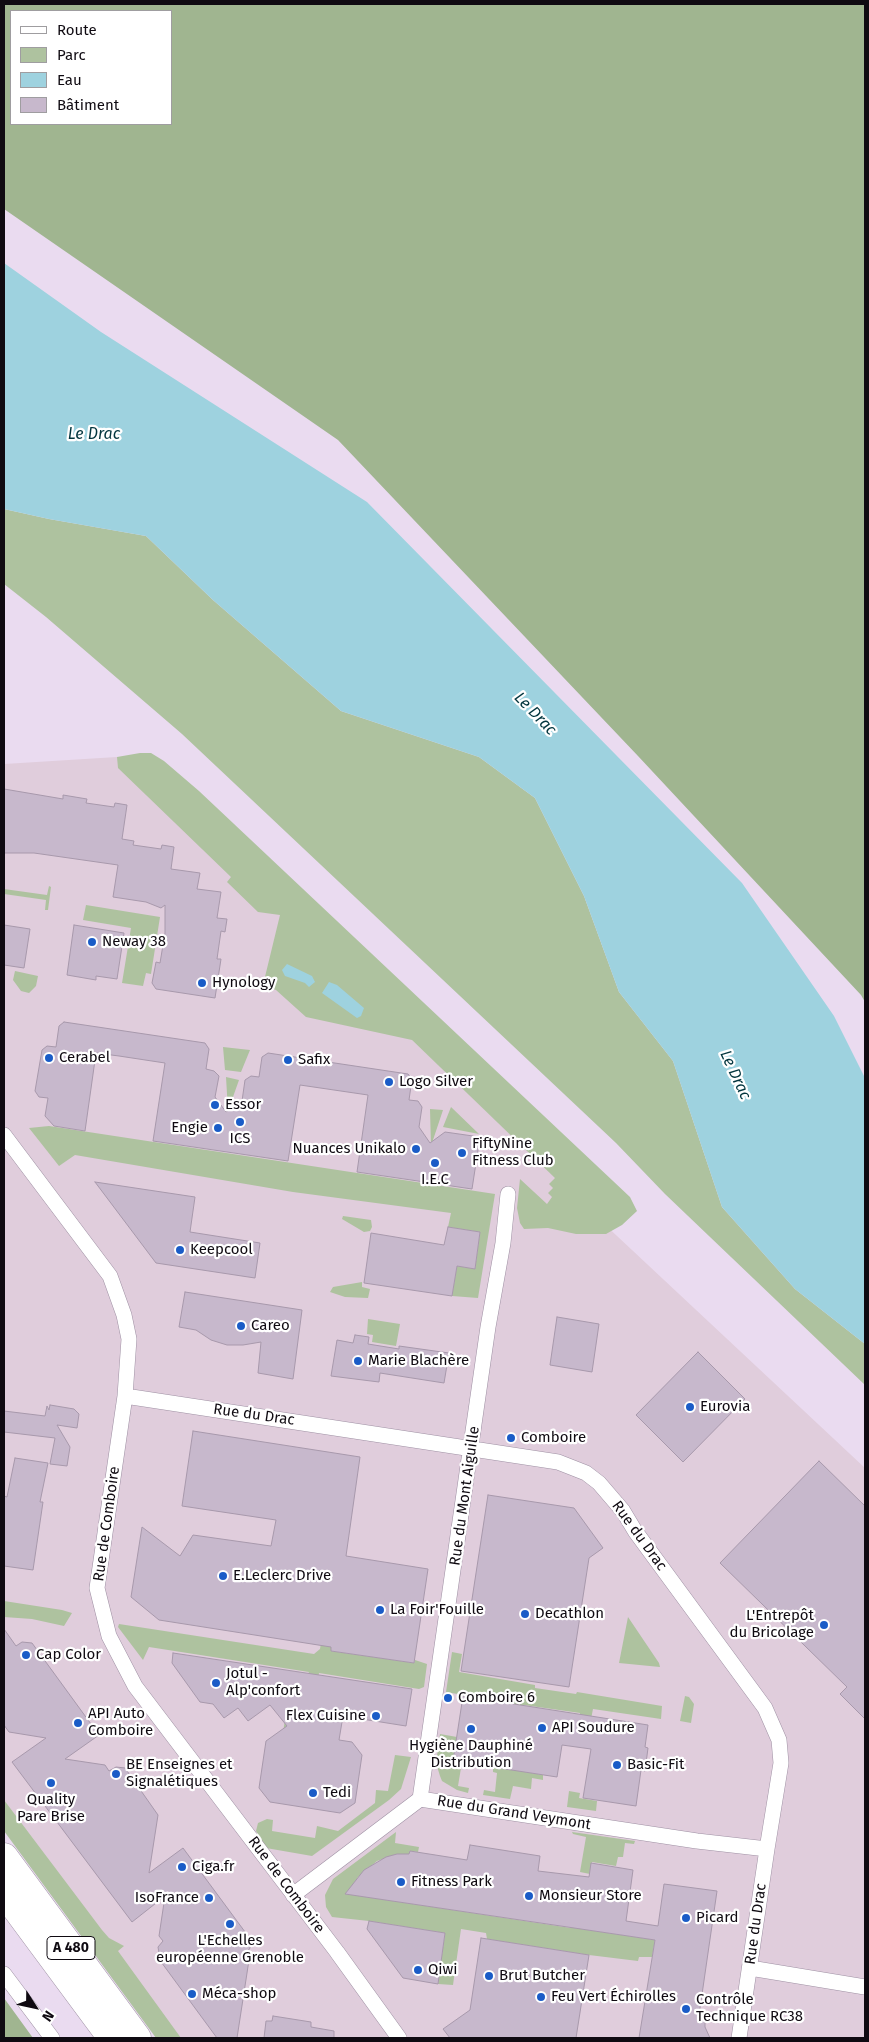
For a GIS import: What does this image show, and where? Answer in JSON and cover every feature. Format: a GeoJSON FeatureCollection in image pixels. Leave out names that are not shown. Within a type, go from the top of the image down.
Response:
{"type":"FeatureCollection","features":[{"type":"Feature","properties":{"kind":"highway","name":"A 480"},"geometry":{"type":"LineString","coordinates":[[4,1857],[137,2038]]}},
{"type":"Feature","properties":{"kind":"highway","name":"A 480"},"geometry":{"type":"LineString","coordinates":[[4,1892],[112,2038]]}},
{"type":"Feature","properties":{"kind":"street","name":"Rue de Comboire"},"geometry":{"type":"LineString","coordinates":[[4,1135],[110,1276],[124,1315],[129,1339],[126,1396],[97,1588],[109,1636],[135,1686],[337,1952],[399,2038]]}},
{"type":"Feature","properties":{"kind":"street","name":"Rue du Mont Aiguille"},"geometry":{"type":"LineString","coordinates":[[420,1799],[472,1448],[488,1326],[503,1243],[508,1194]]}},
{"type":"Feature","properties":{"kind":"street","name":"Rue du Drac"},"geometry":{"type":"LineString","coordinates":[[126,1396],[558,1462],[586,1473],[599,1483],[623,1512],[765,1708],[780,1740],[781,1763],[766,1849],[739,2038]]}},
{"type":"Feature","properties":{"kind":"street","name":"Rue du Grand Veymont"},"geometry":{"type":"LineString","coordinates":[[293,1895],[420,1799],[697,1841],[766,1849]]}},
{"type":"Feature","properties":{"kind":"street"},"geometry":{"type":"LineString","coordinates":[[750,1968],[865,1987]]}},
{"type":"Feature","properties":{"kind":"street"},"geometry":{"type":"LineString","coordinates":[[4,1974],[52,2038]]}},
{"type":"Feature","properties":{"kind":"shaded area"},"geometry":{"type":"Polygon","coordinates":[[[117,757],[601,1221],[865,1468],[865,2038],[180,2038],[4,1801],[4,764],[117,757]]]}},
{"type":"Feature","properties":{"kind":"green space"},"geometry":{"type":"Polygon","coordinates":[[[4,4],[865,4],[865,1002],[861,995],[638,756],[338,440],[4,209],[4,4]]]}},
{"type":"Feature","properties":{"kind":"green space"},"geometry":{"type":"Polygon","coordinates":[[[4,509],[146,536],[213,600],[341,711],[479,757],[535,798],[584,896],[619,992],[673,1061],[722,1207],[795,1289],[865,1344],[865,1385],[665,1194],[616,1143],[182,734],[46,617],[4,584],[4,509]]]}},
{"type":"Feature","properties":{"kind":"green space"},"geometry":{"type":"Polygon","coordinates":[[[151,753],[164,761],[199,791],[630,1197],[637,1211],[622,1225],[606,1234],[576,1234],[548,1228],[524,1229],[520,1223],[517,1208],[520,1179],[547,1204],[552,1197],[548,1193],[553,1188],[549,1184],[555,1178],[412,1040],[306,1017],[276,990],[263,985],[280,915],[258,912],[227,882],[231,877],[118,768],[117,757],[151,753]]]}},
{"type":"Feature","properties":{"kind":"green space"},"geometry":{"type":"Polygon","coordinates":[[[49,886],[51,887],[48,910],[45,910],[46,900],[4,894],[4,889],[47,895],[49,886]]]}},
{"type":"Feature","properties":{"kind":"green space"},"geometry":{"type":"Polygon","coordinates":[[[86,905],[160,917],[151,974],[146,973],[143,986],[122,983],[131,928],[83,920],[86,905]]]}},
{"type":"Feature","properties":{"kind":"green space"},"geometry":{"type":"Polygon","coordinates":[[[15,971],[38,976],[36,986],[29,993],[21,991],[13,980],[15,971]]]}},
{"type":"Feature","properties":{"kind":"green space"},"geometry":{"type":"Polygon","coordinates":[[[223,1047],[250,1050],[241,1072],[225,1070],[223,1047]]]}},
{"type":"Feature","properties":{"kind":"green space"},"geometry":{"type":"Polygon","coordinates":[[[226,1077],[239,1080],[228,1111],[226,1077]]]}},
{"type":"Feature","properties":{"kind":"green space"},"geometry":{"type":"Polygon","coordinates":[[[451,1107],[479,1134],[443,1127],[451,1107]]]}},
{"type":"Feature","properties":{"kind":"green space"},"geometry":{"type":"Polygon","coordinates":[[[430,1109],[443,1110],[431,1146],[430,1109]]]}},
{"type":"Feature","properties":{"kind":"green space"},"geometry":{"type":"Polygon","coordinates":[[[49,1126],[495,1194],[478,1298],[452,1296],[457,1266],[475,1269],[480,1232],[448,1227],[451,1213],[293,1192],[75,1155],[59,1166],[29,1128],[49,1126]]]}},
{"type":"Feature","properties":{"kind":"green space"},"geometry":{"type":"Polygon","coordinates":[[[343,1216],[371,1220],[372,1227],[370,1231],[364,1232],[342,1219],[343,1216]]]}},
{"type":"Feature","properties":{"kind":"green space"},"geometry":{"type":"Polygon","coordinates":[[[362,1282],[362,1287],[370,1289],[368,1298],[345,1297],[330,1292],[333,1287],[362,1282]]]}},
{"type":"Feature","properties":{"kind":"green space"},"geometry":{"type":"Polygon","coordinates":[[[368,1319],[400,1324],[396,1346],[372,1342],[373,1335],[367,1334],[368,1319]]]}},
{"type":"Feature","properties":{"kind":"green space"},"geometry":{"type":"Polygon","coordinates":[[[334,1564],[343,1567],[331,1651],[414,1663],[415,1660],[427,1664],[424,1687],[419,1689],[319,1673],[310,1736],[283,1732],[285,1720],[309,1672],[149,1647],[143,1660],[118,1627],[119,1624],[314,1654],[320,1649],[334,1564]]]}},
{"type":"Feature","properties":{"kind":"green space"},"geometry":{"type":"Polygon","coordinates":[[[4,1601],[72,1613],[64,1626],[32,1619],[4,1617],[4,1601]]]}},
{"type":"Feature","properties":{"kind":"green space"},"geometry":{"type":"Polygon","coordinates":[[[628,1617],[659,1663],[660,1667],[619,1663],[628,1617]]]}},
{"type":"Feature","properties":{"kind":"green space"},"geometry":{"type":"Polygon","coordinates":[[[452,1652],[462,1654],[459,1672],[535,1685],[535,1688],[576,1694],[577,1692],[662,1706],[661,1719],[593,1709],[589,1729],[579,1727],[580,1713],[524,1705],[515,1770],[543,1775],[543,1780],[532,1778],[531,1789],[513,1786],[510,1799],[483,1795],[484,1790],[495,1792],[497,1773],[493,1772],[493,1767],[505,1769],[515,1704],[446,1692],[452,1652]]]}},
{"type":"Feature","properties":{"kind":"green space"},"geometry":{"type":"Polygon","coordinates":[[[685,1696],[689,1697],[694,1704],[691,1723],[680,1721],[685,1696]]]}},
{"type":"Feature","properties":{"kind":"green space"},"geometry":{"type":"Polygon","coordinates":[[[440,1734],[457,1737],[462,1762],[458,1786],[469,1788],[468,1793],[457,1790],[442,1781],[436,1763],[440,1734]]]}},
{"type":"Feature","properties":{"kind":"green space"},"geometry":{"type":"Polygon","coordinates":[[[395,1755],[411,1757],[401,1789],[389,1800],[312,1856],[266,1848],[256,1831],[258,1823],[267,1819],[273,1820],[272,1831],[315,1838],[317,1826],[338,1831],[375,1803],[376,1790],[388,1791],[395,1755]]]}},
{"type":"Feature","properties":{"kind":"green space"},"geometry":{"type":"Polygon","coordinates":[[[569,1791],[580,1793],[579,1798],[597,1801],[596,1811],[567,1807],[569,1791]]]}},
{"type":"Feature","properties":{"kind":"green space"},"geometry":{"type":"Polygon","coordinates":[[[4,1800],[102,1930],[109,1938],[124,1946],[118,1951],[181,2038],[156,2038],[4,1831],[4,1800]]]}},
{"type":"Feature","properties":{"kind":"green space"},"geometry":{"type":"Polygon","coordinates":[[[396,1832],[395,1843],[419,1847],[418,1852],[410,1851],[409,1854],[397,1854],[377,1861],[358,1877],[347,1894],[571,1928],[579,1879],[589,1880],[582,1929],[655,1940],[652,1957],[639,1957],[638,1961],[589,1955],[487,1939],[486,1933],[461,1929],[453,1985],[438,1984],[445,1933],[332,1917],[326,1907],[325,1895],[333,1879],[396,1832]]]}},
{"type":"Feature","properties":{"kind":"green space"},"geometry":{"type":"Polygon","coordinates":[[[572,1832],[635,1841],[634,1844],[625,1843],[623,1857],[618,1857],[616,1866],[592,1862],[590,1874],[580,1872],[586,1837],[573,1834],[572,1832]]]}},
{"type":"Feature","properties":{"kind":"green space"},"geometry":{"type":"Polygon","coordinates":[[[4,1998],[33,2038],[4,2038],[4,1998]]]}},
{"type":"Feature","properties":{"kind":"water","name":"Le Drac"},"geometry":{"type":"Polygon","coordinates":[[[4,263],[101,332],[367,502],[742,883],[834,1016],[865,1078],[865,1344],[795,1289],[722,1207],[673,1061],[619,992],[584,896],[535,798],[479,757],[341,711],[213,600],[146,536],[4,509],[4,263]]]}},
{"type":"Feature","properties":{"kind":"water"},"geometry":{"type":"Polygon","coordinates":[[[287,964],[312,976],[315,982],[309,987],[305,983],[285,976],[282,970],[287,964]]]}},
{"type":"Feature","properties":{"kind":"water"},"geometry":{"type":"Polygon","coordinates":[[[329,982],[337,985],[364,1008],[361,1016],[357,1018],[322,993],[329,982]]]}},
{"type":"Feature","properties":{"kind":"building"},"geometry":{"type":"Polygon","coordinates":[[[4,789],[63,799],[63,795],[87,799],[86,803],[114,807],[115,803],[127,805],[122,839],[134,841],[133,845],[161,849],[162,845],[174,847],[171,869],[200,873],[197,889],[221,892],[217,918],[227,919],[225,932],[221,931],[217,959],[221,959],[215,998],[156,989],[152,983],[156,962],[160,963],[165,933],[165,905],[161,908],[146,902],[113,897],[118,865],[34,853],[4,853],[4,789]]]}},
{"type":"Feature","properties":{"kind":"building"},"geometry":{"type":"Polygon","coordinates":[[[4,925],[30,929],[24,968],[4,965],[4,925]]]}},
{"type":"Feature","properties":{"kind":"building","name":"Neway 38"},"geometry":{"type":"Polygon","coordinates":[[[74,925],[124,933],[117,979],[96,976],[96,980],[67,975],[74,925]]]}},
{"type":"Feature","properties":{"kind":"building"},"geometry":{"type":"Polygon","coordinates":[[[64,1022],[205,1043],[209,1049],[206,1069],[214,1071],[219,1076],[215,1097],[226,1112],[242,1101],[245,1080],[251,1076],[259,1077],[262,1057],[268,1053],[408,1074],[412,1079],[409,1100],[418,1101],[422,1107],[419,1127],[430,1143],[445,1132],[480,1137],[472,1189],[357,1172],[368,1095],[300,1085],[288,1161],[153,1141],[165,1063],[119,1056],[96,1053],[85,1131],[54,1126],[45,1116],[48,1098],[39,1097],[35,1091],[42,1050],[47,1046],[56,1047],[59,1026],[64,1022]]]}},
{"type":"Feature","properties":{"kind":"building"},"geometry":{"type":"Polygon","coordinates":[[[95,1182],[195,1197],[190,1232],[260,1243],[255,1278],[156,1263],[95,1182]]]}},
{"type":"Feature","properties":{"kind":"building"},"geometry":{"type":"Polygon","coordinates":[[[448,1227],[480,1232],[475,1269],[457,1266],[452,1296],[364,1283],[371,1233],[444,1245],[448,1227]]]}},
{"type":"Feature","properties":{"kind":"building"},"geometry":{"type":"Polygon","coordinates":[[[185,1292],[302,1310],[293,1379],[258,1373],[261,1342],[227,1345],[211,1340],[196,1330],[179,1327],[185,1292]]]}},
{"type":"Feature","properties":{"kind":"building"},"geometry":{"type":"Polygon","coordinates":[[[557,1317],[599,1324],[592,1372],[550,1365],[557,1317]]]}},
{"type":"Feature","properties":{"kind":"building"},"geometry":{"type":"Polygon","coordinates":[[[355,1335],[369,1337],[368,1344],[399,1349],[399,1346],[449,1353],[444,1383],[380,1373],[379,1382],[331,1376],[337,1340],[353,1343],[355,1335]]]}},
{"type":"Feature","properties":{"kind":"building","name":"Eurovia"},"geometry":{"type":"Polygon","coordinates":[[[698,1352],[745,1399],[683,1462],[636,1415],[698,1352]]]}},
{"type":"Feature","properties":{"kind":"building"},"geometry":{"type":"Polygon","coordinates":[[[50,1405],[74,1409],[79,1414],[77,1428],[57,1425],[70,1447],[67,1466],[50,1464],[55,1438],[4,1432],[4,1411],[45,1416],[47,1406],[49,1410],[50,1405]]]}},
{"type":"Feature","properties":{"kind":"building"},"geometry":{"type":"Polygon","coordinates":[[[193,1431],[360,1457],[346,1556],[428,1569],[414,1663],[331,1651],[331,1647],[159,1620],[131,1597],[142,1527],[180,1556],[193,1535],[271,1546],[276,1520],[182,1506],[193,1431]]]}},
{"type":"Feature","properties":{"kind":"building"},"geometry":{"type":"Polygon","coordinates":[[[15,1458],[48,1463],[40,1502],[43,1502],[33,1570],[4,1566],[4,1496],[7,1497],[15,1458]]]}},
{"type":"Feature","properties":{"kind":"building","name":"L'Entrepôt du Bricolage"},"geometry":{"type":"Polygon","coordinates":[[[819,1461],[865,1506],[865,1719],[840,1694],[847,1687],[720,1563],[819,1461]]]}},
{"type":"Feature","properties":{"kind":"building","name":"Decathlon"},"geometry":{"type":"Polygon","coordinates":[[[488,1495],[574,1508],[603,1548],[589,1558],[569,1687],[461,1671],[488,1495]]]}},
{"type":"Feature","properties":{"kind":"building"},"geometry":{"type":"Polygon","coordinates":[[[4,1629],[16,1646],[22,1642],[32,1643],[99,1735],[65,1759],[105,1765],[109,1771],[116,1767],[125,1768],[158,1815],[149,1873],[183,1848],[251,1940],[249,1941],[250,1948],[245,1955],[249,1960],[237,2038],[217,2038],[156,1955],[159,1953],[158,1947],[163,1941],[159,1936],[165,1896],[132,1922],[12,1762],[46,1738],[9,1732],[4,1725],[4,1629]]]}},
{"type":"Feature","properties":{"kind":"building"},"geometry":{"type":"Polygon","coordinates":[[[173,1653],[412,1689],[406,1726],[343,1716],[339,1740],[352,1742],[362,1755],[355,1803],[340,1813],[270,1802],[259,1788],[266,1741],[287,1726],[270,1705],[248,1721],[238,1708],[224,1718],[213,1704],[200,1702],[172,1663],[173,1653]]]}},
{"type":"Feature","properties":{"kind":"building"},"geometry":{"type":"Polygon","coordinates":[[[463,1696],[648,1725],[645,1747],[648,1748],[645,1771],[641,1770],[636,1806],[583,1798],[591,1749],[562,1745],[557,1777],[453,1761],[463,1696]]]}},
{"type":"Feature","properties":{"kind":"building"},"geometry":{"type":"Polygon","coordinates":[[[470,1845],[540,1856],[538,1871],[589,1877],[591,1863],[633,1870],[626,1921],[658,1926],[664,1884],[717,1891],[699,2015],[705,2023],[710,2038],[639,2038],[655,1940],[345,1894],[364,1870],[386,1857],[397,1854],[409,1854],[410,1851],[467,1860],[470,1845]]]}},
{"type":"Feature","properties":{"kind":"building"},"geometry":{"type":"Polygon","coordinates":[[[369,1921],[445,1933],[438,1984],[403,1978],[367,1929],[369,1921]]]}},
{"type":"Feature","properties":{"kind":"building","name":"Feu Vert Échirolles"},"geometry":{"type":"Polygon","coordinates":[[[481,1938],[589,1955],[576,2038],[450,2038],[443,2029],[470,2010],[481,1938]]]}},
{"type":"Feature","properties":{"kind":"building"},"geometry":{"type":"Polygon","coordinates":[[[273,2016],[311,2022],[311,2027],[334,2031],[334,2038],[264,2038],[266,2021],[272,2021],[273,2016]]]}},
{"type":"Feature","properties":{"kind":"place","name":"Neway 38"},"geometry":{"type":"Point","coordinates":[92,942]}},
{"type":"Feature","properties":{"kind":"place","name":"Hynology"},"geometry":{"type":"Point","coordinates":[202,983]}},
{"type":"Feature","properties":{"kind":"place","name":"Cerabel"},"geometry":{"type":"Point","coordinates":[49,1058]}},
{"type":"Feature","properties":{"kind":"place","name":"Safix"},"geometry":{"type":"Point","coordinates":[288,1060]}},
{"type":"Feature","properties":{"kind":"place","name":"Logo Silver"},"geometry":{"type":"Point","coordinates":[389,1082]}},
{"type":"Feature","properties":{"kind":"place","name":"Essor"},"geometry":{"type":"Point","coordinates":[215,1105]}},
{"type":"Feature","properties":{"kind":"place","name":"ICS"},"geometry":{"type":"Point","coordinates":[240,1122]}},
{"type":"Feature","properties":{"kind":"place","name":"Engie"},"geometry":{"type":"Point","coordinates":[218,1128]}},
{"type":"Feature","properties":{"kind":"place","name":"Nuances Unikalo"},"geometry":{"type":"Point","coordinates":[416,1149]}},
{"type":"Feature","properties":{"kind":"place","name":"FiftyNine Fitness Club"},"geometry":{"type":"Point","coordinates":[462,1153]}},
{"type":"Feature","properties":{"kind":"place","name":"I.E.C"},"geometry":{"type":"Point","coordinates":[435,1163]}},
{"type":"Feature","properties":{"kind":"place","name":"Keepcool"},"geometry":{"type":"Point","coordinates":[180,1250]}},
{"type":"Feature","properties":{"kind":"place","name":"Careo"},"geometry":{"type":"Point","coordinates":[241,1326]}},
{"type":"Feature","properties":{"kind":"place","name":"Marie Blachère"},"geometry":{"type":"Point","coordinates":[358,1361]}},
{"type":"Feature","properties":{"kind":"place","name":"Eurovia"},"geometry":{"type":"Point","coordinates":[690,1407]}},
{"type":"Feature","properties":{"kind":"place","name":"Comboire"},"geometry":{"type":"Point","coordinates":[511,1438]}},
{"type":"Feature","properties":{"kind":"place","name":"E.Leclerc Drive"},"geometry":{"type":"Point","coordinates":[223,1576]}},
{"type":"Feature","properties":{"kind":"place","name":"La Foir'Fouille"},"geometry":{"type":"Point","coordinates":[380,1610]}},
{"type":"Feature","properties":{"kind":"place","name":"Decathlon"},"geometry":{"type":"Point","coordinates":[525,1614]}},
{"type":"Feature","properties":{"kind":"place","name":"L'Entrepôt du Bricolage"},"geometry":{"type":"Point","coordinates":[824,1625]}},
{"type":"Feature","properties":{"kind":"place","name":"Cap Color"},"geometry":{"type":"Point","coordinates":[26,1655]}},
{"type":"Feature","properties":{"kind":"place","name":"Jotul - Alp'confort"},"geometry":{"type":"Point","coordinates":[216,1683]}},
{"type":"Feature","properties":{"kind":"place","name":"Comboire 6"},"geometry":{"type":"Point","coordinates":[448,1698]}},
{"type":"Feature","properties":{"kind":"place","name":"Flex Cuisine"},"geometry":{"type":"Point","coordinates":[376,1716]}},
{"type":"Feature","properties":{"kind":"place","name":"API Auto Comboire"},"geometry":{"type":"Point","coordinates":[78,1723]}},
{"type":"Feature","properties":{"kind":"place","name":"API Soudure"},"geometry":{"type":"Point","coordinates":[542,1728]}},
{"type":"Feature","properties":{"kind":"place","name":"Hygiène Dauphiné Distribution"},"geometry":{"type":"Point","coordinates":[471,1729]}},
{"type":"Feature","properties":{"kind":"place","name":"Basic-Fit"},"geometry":{"type":"Point","coordinates":[617,1765]}},
{"type":"Feature","properties":{"kind":"place","name":"BE Enseignes et Signalétiques"},"geometry":{"type":"Point","coordinates":[116,1774]}},
{"type":"Feature","properties":{"kind":"place","name":"Quality Pare Brise"},"geometry":{"type":"Point","coordinates":[51,1783]}},
{"type":"Feature","properties":{"kind":"place","name":"Tedi"},"geometry":{"type":"Point","coordinates":[313,1793]}},
{"type":"Feature","properties":{"kind":"place","name":"Ciga.fr"},"geometry":{"type":"Point","coordinates":[182,1867]}},
{"type":"Feature","properties":{"kind":"place","name":"Fitness Park"},"geometry":{"type":"Point","coordinates":[401,1882]}},
{"type":"Feature","properties":{"kind":"place","name":"Monsieur Store"},"geometry":{"type":"Point","coordinates":[529,1896]}},
{"type":"Feature","properties":{"kind":"place","name":"IsoFrance"},"geometry":{"type":"Point","coordinates":[209,1898]}},
{"type":"Feature","properties":{"kind":"place","name":"Picard"},"geometry":{"type":"Point","coordinates":[686,1918]}},
{"type":"Feature","properties":{"kind":"place","name":"L'Echelles européenne Grenoble"},"geometry":{"type":"Point","coordinates":[230,1924]}},
{"type":"Feature","properties":{"kind":"place","name":"Qiwi"},"geometry":{"type":"Point","coordinates":[418,1970]}},
{"type":"Feature","properties":{"kind":"place","name":"Brut Butcher"},"geometry":{"type":"Point","coordinates":[489,1976]}},
{"type":"Feature","properties":{"kind":"place","name":"Méca-shop"},"geometry":{"type":"Point","coordinates":[192,1994]}},
{"type":"Feature","properties":{"kind":"place","name":"Feu Vert Échirolles"},"geometry":{"type":"Point","coordinates":[541,1997]}},
{"type":"Feature","properties":{"kind":"place","name":"Contrôle Technique RC38"},"geometry":{"type":"Point","coordinates":[686,2009]}}]}
